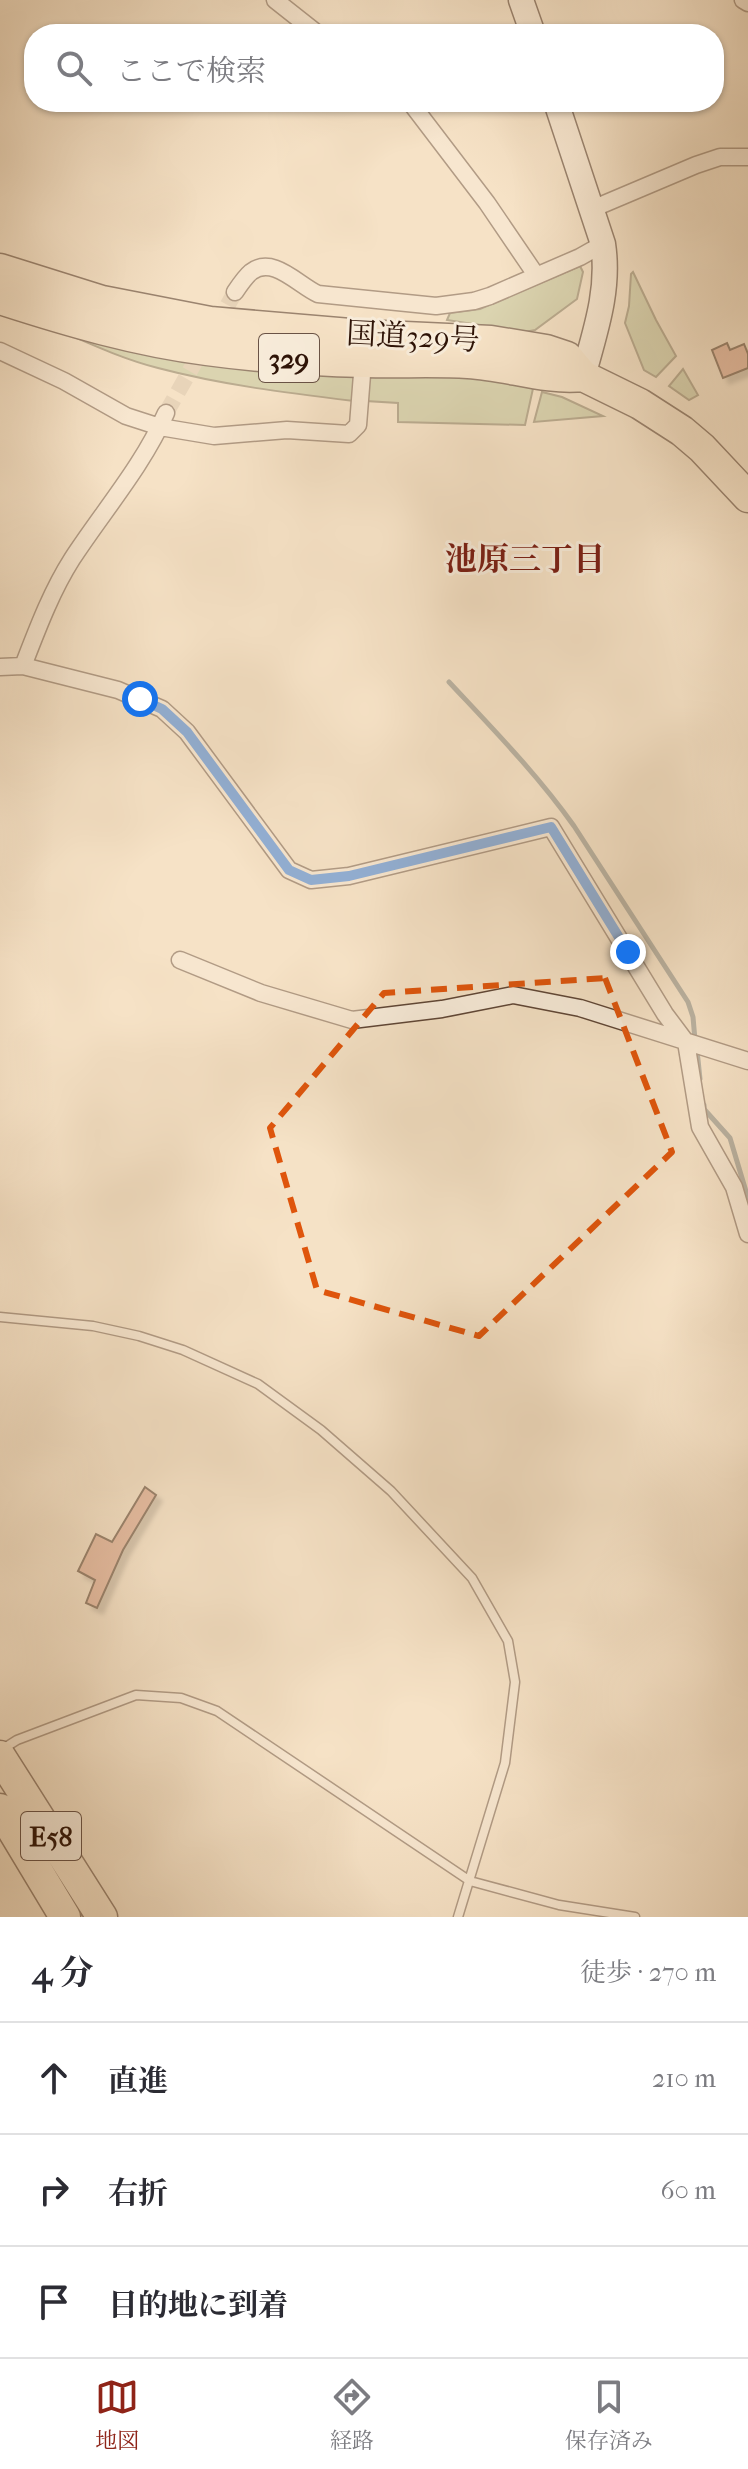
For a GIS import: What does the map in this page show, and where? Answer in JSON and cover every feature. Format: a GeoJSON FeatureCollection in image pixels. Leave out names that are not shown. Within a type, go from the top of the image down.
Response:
{"type":"FeatureCollection","features":[{"type":"Feature","properties":{"kind":"highway","name":"国道329号"},"geometry":{"type":"LineString","coordinates":[[0,269],[102,301],[210,322],[491,341],[546,350],[567,357],[583,376],[640,404],[682,431],[748,497]]}},
{"type":"Feature","properties":{"kind":"highway","name":"国道329号"},"geometry":{"type":"LineString","coordinates":[[0,299],[133,338],[206,350],[363,362],[471,363],[561,378],[583,376]]}},
{"type":"Feature","properties":{"kind":"highway","name":"E58"},"geometry":{"type":"LineString","coordinates":[[6,1749],[102,1917]]}},
{"type":"Feature","properties":{"kind":"highway","name":"E58"},"geometry":{"type":"LineString","coordinates":[[0,1809],[65,1917]]}},
{"type":"Feature","properties":{"kind":"main road"},"geometry":{"type":"LineString","coordinates":[[524,2],[530,24]]}},
{"type":"Feature","properties":{"kind":"main road"},"geometry":{"type":"LineString","coordinates":[[559,112],[603,244],[606,264],[604,294],[583,376]]}},
{"type":"Feature","properties":{"kind":"street"},"geometry":{"type":"LineString","coordinates":[[275,0],[305,24]]}},
{"type":"Feature","properties":{"kind":"street"},"geometry":{"type":"LineString","coordinates":[[418,112],[487,203],[536,275]]}},
{"type":"Feature","properties":{"kind":"street"},"geometry":{"type":"LineString","coordinates":[[592,209],[696,165],[720,157],[748,157]]}},
{"type":"Feature","properties":{"kind":"street"},"geometry":{"type":"LineString","coordinates":[[235,292],[252,271],[271,266],[318,294],[436,306],[490,296],[603,244]]}},
{"type":"Feature","properties":{"kind":"street"},"geometry":{"type":"LineString","coordinates":[[436,306],[439,339]]}},
{"type":"Feature","properties":{"kind":"street"},"geometry":{"type":"LineString","coordinates":[[0,351],[64,381],[126,416],[163,420],[214,436],[287,430],[349,434],[358,425],[363,362]]}},
{"type":"Feature","properties":{"kind":"street"},"geometry":{"type":"LineString","coordinates":[[23,666],[47,605],[71,561],[139,465],[163,420]]}},
{"type":"Feature","properties":{"kind":"street"},"geometry":{"type":"LineString","coordinates":[[0,667],[23,666],[118,690],[162,709],[187,732],[289,870],[311,880],[349,876],[551,827],[665,1014],[687,1042],[700,1127],[734,1187],[748,1234]]}},
{"type":"Feature","properties":{"kind":"street"},"geometry":{"type":"LineString","coordinates":[[180,960],[261,993],[352,1020],[442,1009],[513,995],[580,1008],[748,1061]]}},
{"type":"Feature","properties":{"kind":"lane"},"geometry":{"type":"LineString","coordinates":[[0,1317],[93,1326],[139,1336],[183,1350],[258,1384],[321,1430],[391,1491],[472,1578],[508,1641],[515,1682],[505,1763],[458,1917]]}},
{"type":"Feature","properties":{"kind":"lane"},"geometry":{"type":"LineString","coordinates":[[6,1749],[136,1695],[181,1698],[217,1711],[470,1881],[559,1905],[635,1917]]}},
{"type":"Feature","properties":{"kind":"highlighted area"},"geometry":{"type":"Polygon","coordinates":[[[605,978],[672,1152],[479,1336],[317,1290],[270,1128],[384,993],[605,978]]]}},
{"type":"Feature","properties":{"kind":"green space"},"geometry":{"type":"Polygon","coordinates":[[[580,266],[583,272],[577,299],[535,330],[525,332],[447,320],[450,313],[480,309],[580,266]]]}},
{"type":"Feature","properties":{"kind":"green space"},"geometry":{"type":"Polygon","coordinates":[[[633,272],[676,356],[656,377],[644,370],[625,323],[633,272]]]}},
{"type":"Feature","properties":{"kind":"green space"},"geometry":{"type":"Polygon","coordinates":[[[65,333],[357,372],[354,401],[255,388],[182,374],[134,361],[65,333]]]}},
{"type":"Feature","properties":{"kind":"green space"},"geometry":{"type":"Polygon","coordinates":[[[683,369],[698,395],[689,400],[669,386],[683,369]]]}},
{"type":"Feature","properties":{"kind":"green space"},"geometry":{"type":"Polygon","coordinates":[[[427,374],[534,384],[525,425],[398,422],[398,403],[366,401],[368,375],[427,374]]]}},
{"type":"Feature","properties":{"kind":"green space"},"geometry":{"type":"Polygon","coordinates":[[[542,392],[562,397],[603,416],[534,422],[542,392]]]}},
{"type":"Feature","properties":{"kind":"building"},"geometry":{"type":"Polygon","coordinates":[[[727,343],[730,350],[744,344],[748,368],[723,378],[712,350],[727,343]]]}},
{"type":"Feature","properties":{"kind":"building"},"geometry":{"type":"Polygon","coordinates":[[[145,1487],[156,1495],[123,1550],[97,1608],[86,1603],[95,1580],[78,1571],[96,1534],[112,1542],[145,1487]]]}},
{"type":"Feature","properties":{"kind":"waterway"},"geometry":{"type":"LineString","coordinates":[[449,682],[530,770],[574,826],[688,1002],[695,1040]]}},
{"type":"Feature","properties":{"kind":"waterway"},"geometry":{"type":"LineString","coordinates":[[697,1050],[700,1079]]}},
{"type":"Feature","properties":{"kind":"waterway"},"geometry":{"type":"LineString","coordinates":[[704,1105],[704,1109],[730,1138],[748,1198]]}},
{"type":"Feature","properties":{"kind":"tunnel"},"geometry":{"type":"LineString","coordinates":[[216,326],[235,292]]}},
{"type":"Feature","properties":{"kind":"tunnel"},"geometry":{"type":"LineString","coordinates":[[166,413],[204,346]]}},
{"type":"Feature","properties":{"kind":"district","name":"池原三丁目"},"geometry":{"type":"Point","coordinates":[525,559]}},
{"type":"Feature","properties":{"kind":"route"},"geometry":{"type":"LineString","coordinates":[[140,699],[162,709],[187,732],[289,870],[311,880],[349,876],[551,827],[628,952]]}}]}
